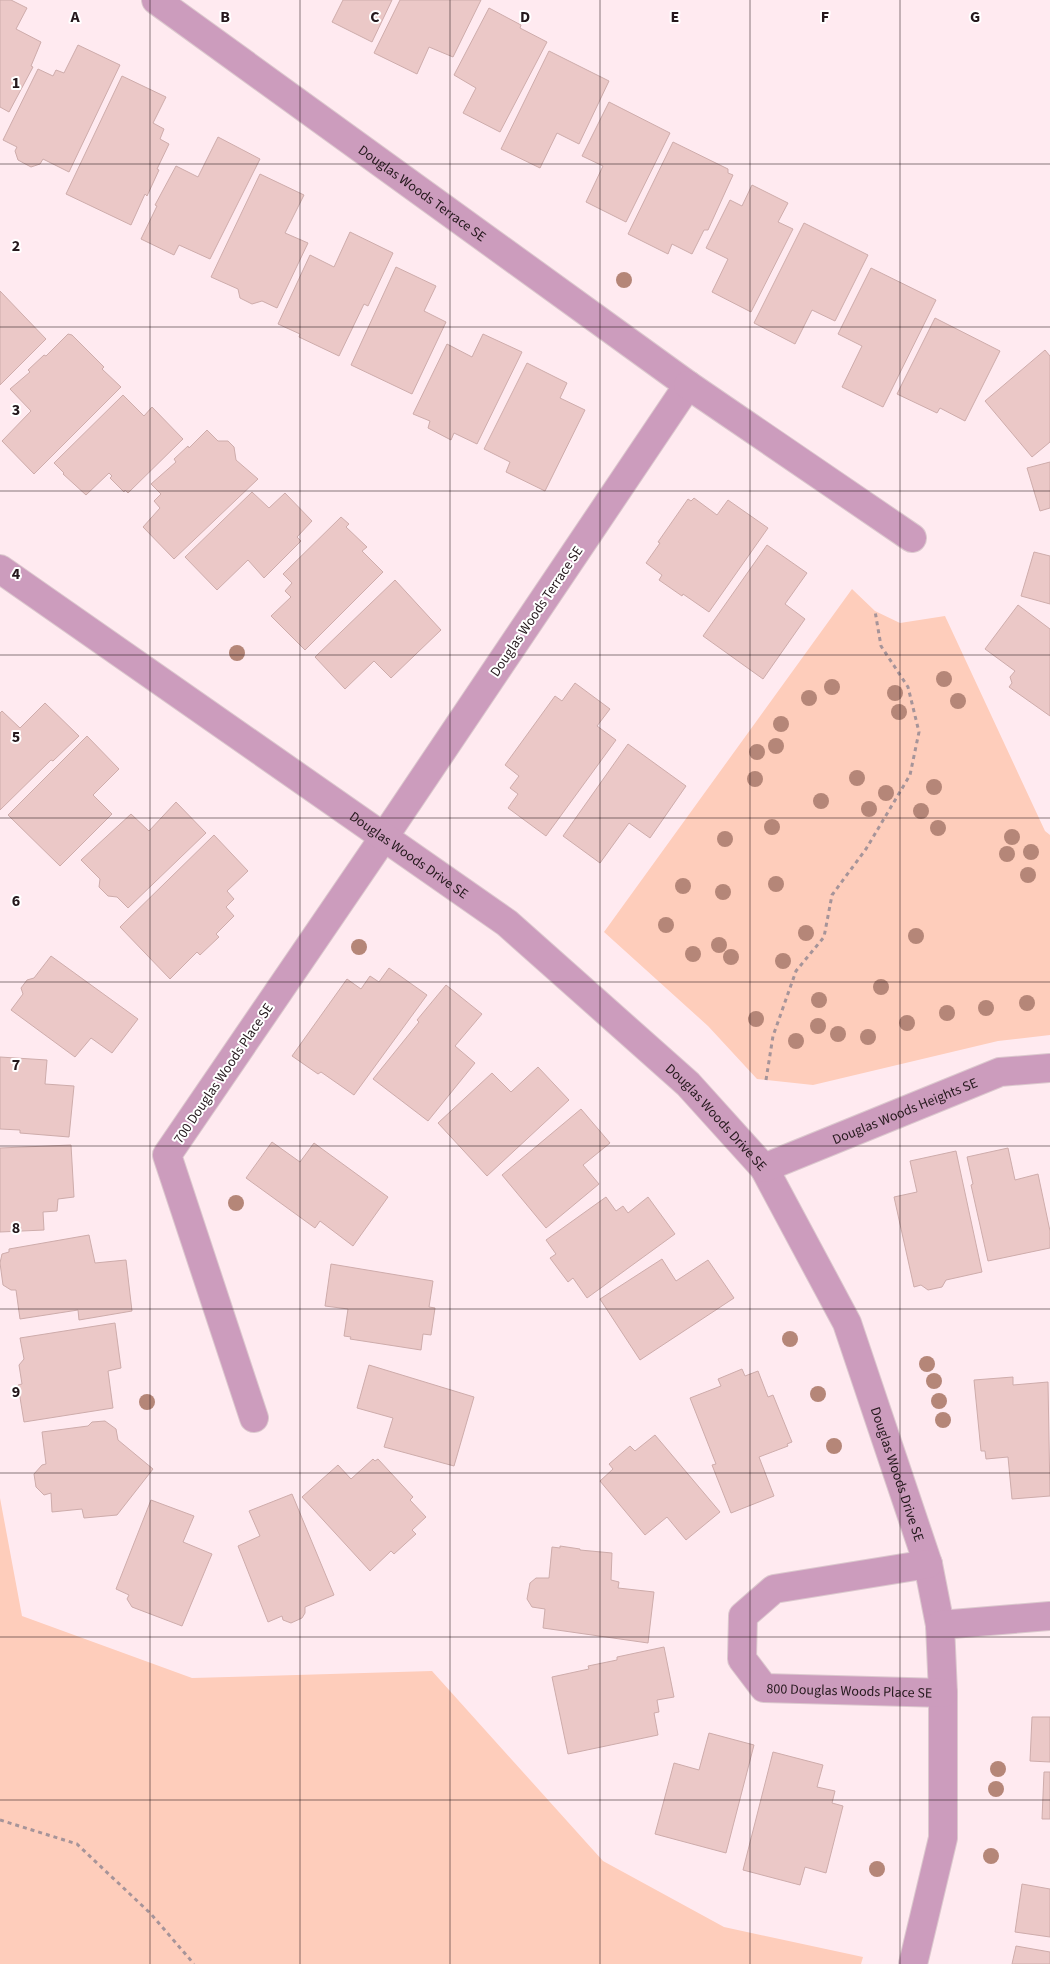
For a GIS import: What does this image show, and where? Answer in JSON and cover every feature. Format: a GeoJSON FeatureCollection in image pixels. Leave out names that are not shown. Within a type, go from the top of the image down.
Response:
{"type":"FeatureCollection","features":[{"type":"Feature","properties":{"kind":"street","name":"Douglas Woods Terrace SE"},"geometry":{"type":"LineString","coordinates":[[156,0],[688,385],[912,538]]}},
{"type":"Feature","properties":{"kind":"street","name":"Douglas Woods Terrace SE"},"geometry":{"type":"LineString","coordinates":[[384,837],[688,385]]}},
{"type":"Feature","properties":{"kind":"street","name":"Douglas Woods Drive SE"},"geometry":{"type":"LineString","coordinates":[[0,569],[507,922],[688,1084],[764,1168],[847,1323],[928,1564],[940,1625],[943,1692],[942,1838],[913,1964]]}},
{"type":"Feature","properties":{"kind":"street","name":"700 Douglas Woods Place SE"},"geometry":{"type":"LineString","coordinates":[[254,1418],[167,1155],[384,837]]}},
{"type":"Feature","properties":{"kind":"street","name":"Douglas Woods Heights SE"},"geometry":{"type":"LineString","coordinates":[[764,1168],[1000,1072],[1050,1068]]}},
{"type":"Feature","properties":{"kind":"street","name":"800 Douglas Woods Place SE"},"geometry":{"type":"LineString","coordinates":[[928,1564],[774,1589],[743,1616],[742,1659],[764,1688],[943,1692]]}},
{"type":"Feature","properties":{"kind":"street"},"geometry":{"type":"LineString","coordinates":[[940,1625],[1050,1616]]}},
{"type":"Feature","properties":{"kind":"path"},"geometry":{"type":"LineString","coordinates":[[766,1080],[773,1036],[796,971],[824,936],[832,895],[866,849],[910,775],[919,732],[908,687],[881,646],[876,611]]}},
{"type":"Feature","properties":{"kind":"path"},"geometry":{"type":"LineString","coordinates":[[0,1820],[77,1844],[151,1914],[194,1964]]}},
{"type":"Feature","properties":{"kind":"shaded area"},"geometry":{"type":"Polygon","coordinates":[[[852,589],[875,611],[900,623],[945,616],[1045,831],[1050,835],[1050,1035],[998,1041],[813,1085],[757,1079],[708,1026],[604,932],[852,589]]]}},
{"type":"Feature","properties":{"kind":"shaded area"},"geometry":{"type":"Polygon","coordinates":[[[0,1498],[22,1616],[192,1678],[432,1671],[603,1861],[724,1927],[863,1957],[861,1964],[0,1964],[0,1498]]]}},
{"type":"Feature","properties":{"kind":"building"},"geometry":{"type":"Polygon","coordinates":[[[0,0],[11,0],[27,8],[16,29],[41,42],[31,66],[33,67],[9,112],[0,107],[0,0]]]}},
{"type":"Feature","properties":{"kind":"building"},"geometry":{"type":"Polygon","coordinates":[[[343,0],[392,0],[372,42],[332,22],[343,0]]]}},
{"type":"Feature","properties":{"kind":"building"},"geometry":{"type":"Polygon","coordinates":[[[400,0],[481,0],[453,57],[429,47],[417,74],[374,53],[400,0]]]}},
{"type":"Feature","properties":{"kind":"building"},"geometry":{"type":"Polygon","coordinates":[[[489,8],[521,25],[520,28],[547,42],[500,132],[463,113],[476,88],[454,75],[489,8]]]}},
{"type":"Feature","properties":{"kind":"building"},"geometry":{"type":"Polygon","coordinates":[[[78,45],[120,65],[69,172],[43,159],[40,164],[31,167],[18,160],[15,151],[17,147],[3,140],[38,69],[53,76],[56,70],[64,73],[78,45]]]}},
{"type":"Feature","properties":{"kind":"building"},"geometry":{"type":"Polygon","coordinates":[[[549,51],[609,81],[579,144],[557,133],[540,168],[501,149],[549,51]]]}},
{"type":"Feature","properties":{"kind":"building"},"geometry":{"type":"Polygon","coordinates":[[[122,76],[166,97],[153,123],[164,129],[160,139],[169,144],[147,196],[145,194],[131,225],[66,194],[122,76]]]}},
{"type":"Feature","properties":{"kind":"building"},"geometry":{"type":"Polygon","coordinates":[[[609,102],[670,133],[626,222],[586,202],[603,166],[582,156],[609,102]]]}},
{"type":"Feature","properties":{"kind":"building"},"geometry":{"type":"Polygon","coordinates":[[[218,137],[260,159],[210,259],[179,245],[174,255],[141,239],[157,206],[155,205],[176,166],[198,177],[218,137]]]}},
{"type":"Feature","properties":{"kind":"building"},"geometry":{"type":"Polygon","coordinates":[[[673,142],[728,169],[728,173],[733,175],[708,230],[704,230],[692,254],[672,244],[668,254],[628,234],[673,142]]]}},
{"type":"Feature","properties":{"kind":"building"},"geometry":{"type":"Polygon","coordinates":[[[260,174],[304,195],[285,233],[308,243],[277,308],[262,301],[252,304],[240,298],[238,289],[211,277],[260,174]]]}},
{"type":"Feature","properties":{"kind":"building"},"geometry":{"type":"Polygon","coordinates":[[[752,185],[788,203],[778,222],[793,229],[751,312],[712,292],[728,259],[706,248],[730,200],[742,206],[752,185]]]}},
{"type":"Feature","properties":{"kind":"building"},"geometry":{"type":"Polygon","coordinates":[[[804,223],[868,255],[835,321],[812,310],[795,344],[754,323],[804,223]]]}},
{"type":"Feature","properties":{"kind":"building"},"geometry":{"type":"Polygon","coordinates":[[[350,232],[393,253],[368,306],[364,304],[339,356],[299,337],[300,334],[278,324],[310,255],[334,267],[350,232]]]}},
{"type":"Feature","properties":{"kind":"building"},"geometry":{"type":"Polygon","coordinates":[[[396,267],[436,286],[424,311],[446,322],[412,394],[351,365],[396,267]]]}},
{"type":"Feature","properties":{"kind":"building"},"geometry":{"type":"Polygon","coordinates":[[[871,268],[936,300],[883,407],[842,387],[862,346],[838,334],[871,268]]]}},
{"type":"Feature","properties":{"kind":"building"},"geometry":{"type":"Polygon","coordinates":[[[0,291],[46,339],[0,385],[0,291]]]}},
{"type":"Feature","properties":{"kind":"building"},"geometry":{"type":"Polygon","coordinates":[[[935,318],[1000,351],[965,421],[940,408],[937,413],[897,394],[935,318]]]}},
{"type":"Feature","properties":{"kind":"building"},"geometry":{"type":"Polygon","coordinates":[[[68,334],[72,335],[104,367],[102,369],[121,387],[34,474],[2,441],[31,411],[10,389],[68,334]]]}},
{"type":"Feature","properties":{"kind":"building"},"geometry":{"type":"Polygon","coordinates":[[[483,334],[522,352],[477,444],[454,433],[451,440],[428,428],[430,421],[413,414],[447,344],[472,357],[483,334]]]}},
{"type":"Feature","properties":{"kind":"building"},"geometry":{"type":"Polygon","coordinates":[[[1045,350],[1050,356],[1050,442],[1032,457],[985,401],[1045,350]]]}},
{"type":"Feature","properties":{"kind":"building"},"geometry":{"type":"Polygon","coordinates":[[[527,363],[567,383],[560,398],[585,410],[545,491],[506,472],[510,462],[484,449],[527,363]]]}},
{"type":"Feature","properties":{"kind":"building"},"geometry":{"type":"Polygon","coordinates":[[[123,395],[144,416],[152,407],[183,439],[128,493],[125,490],[124,492],[110,478],[112,476],[109,473],[86,495],[54,463],[123,395]]]}},
{"type":"Feature","properties":{"kind":"building"},"geometry":{"type":"Polygon","coordinates":[[[207,430],[218,441],[228,441],[234,447],[236,460],[258,479],[174,559],[143,527],[160,508],[154,501],[161,494],[151,484],[176,462],[174,459],[188,446],[189,448],[207,430]]]}},
{"type":"Feature","properties":{"kind":"building"},"geometry":{"type":"Polygon","coordinates":[[[1050,462],[1050,508],[1040,511],[1027,468],[1050,462]]]}},
{"type":"Feature","properties":{"kind":"building"},"geometry":{"type":"Polygon","coordinates":[[[252,492],[269,508],[285,493],[312,521],[297,537],[301,541],[264,578],[248,560],[217,590],[185,557],[252,492]]]}},
{"type":"Feature","properties":{"kind":"building"},"geometry":{"type":"Polygon","coordinates":[[[694,498],[717,515],[728,500],[768,528],[709,612],[659,580],[662,575],[646,563],[688,499],[691,501],[694,498]]]}},
{"type":"Feature","properties":{"kind":"building"},"geometry":{"type":"Polygon","coordinates":[[[341,517],[349,524],[346,527],[367,547],[362,551],[383,572],[305,650],[271,616],[291,597],[285,591],[292,583],[283,574],[341,517]]]}},
{"type":"Feature","properties":{"kind":"building"},"geometry":{"type":"Polygon","coordinates":[[[767,545],[807,573],[785,604],[805,619],[763,679],[703,636],[767,545]]]}},
{"type":"Feature","properties":{"kind":"building"},"geometry":{"type":"Polygon","coordinates":[[[1034,552],[1050,556],[1050,604],[1021,596],[1034,552]]]}},
{"type":"Feature","properties":{"kind":"building"},"geometry":{"type":"Polygon","coordinates":[[[395,580],[441,630],[391,678],[374,661],[345,689],[315,657],[395,580]]]}},
{"type":"Feature","properties":{"kind":"building"},"geometry":{"type":"Polygon","coordinates":[[[1018,605],[1050,629],[1050,716],[1009,687],[1012,683],[1010,677],[1015,671],[985,649],[1018,605]]]}},
{"type":"Feature","properties":{"kind":"building"},"geometry":{"type":"Polygon","coordinates":[[[575,683],[610,709],[597,726],[616,740],[546,836],[508,808],[518,794],[510,788],[519,776],[505,765],[555,696],[562,701],[575,683]]]}},
{"type":"Feature","properties":{"kind":"building"},"geometry":{"type":"Polygon","coordinates":[[[45,703],[79,736],[53,761],[51,760],[0,810],[0,713],[2,711],[20,728],[45,703]]]}},
{"type":"Feature","properties":{"kind":"building"},"geometry":{"type":"Polygon","coordinates":[[[87,736],[119,769],[93,795],[112,814],[60,866],[8,815],[87,736]]]}},
{"type":"Feature","properties":{"kind":"building"},"geometry":{"type":"Polygon","coordinates":[[[628,744],[686,786],[650,838],[629,823],[600,863],[563,836],[628,744]]]}},
{"type":"Feature","properties":{"kind":"building"},"geometry":{"type":"Polygon","coordinates":[[[176,802],[206,833],[128,908],[117,897],[108,896],[99,887],[100,879],[81,860],[131,814],[149,831],[176,802]]]}},
{"type":"Feature","properties":{"kind":"building"},"geometry":{"type":"Polygon","coordinates":[[[214,835],[248,871],[227,891],[234,899],[226,907],[234,916],[216,934],[219,937],[200,955],[197,952],[170,979],[120,927],[214,835]]]}},
{"type":"Feature","properties":{"kind":"building"},"geometry":{"type":"Polygon","coordinates":[[[51,956],[138,1019],[112,1053],[91,1038],[75,1057],[11,1010],[23,994],[21,988],[27,980],[34,978],[51,956]]]}},
{"type":"Feature","properties":{"kind":"building"},"geometry":{"type":"Polygon","coordinates":[[[389,968],[427,995],[354,1095],[321,1072],[318,1074],[292,1056],[347,979],[361,989],[370,976],[379,982],[389,968]]]}},
{"type":"Feature","properties":{"kind":"building"},"geometry":{"type":"Polygon","coordinates":[[[446,985],[482,1014],[455,1046],[475,1063],[428,1121],[373,1079],[446,985]]]}},
{"type":"Feature","properties":{"kind":"building"},"geometry":{"type":"Polygon","coordinates":[[[0,1057],[47,1060],[45,1084],[74,1086],[69,1137],[20,1133],[20,1130],[0,1129],[0,1057]]]}},
{"type":"Feature","properties":{"kind":"building"},"geometry":{"type":"Polygon","coordinates":[[[538,1067],[569,1100],[487,1176],[438,1123],[492,1073],[511,1092],[538,1067]]]}},
{"type":"Feature","properties":{"kind":"building"},"geometry":{"type":"Polygon","coordinates":[[[581,1109],[610,1143],[583,1165],[599,1184],[546,1228],[502,1175],[581,1109]]]}},
{"type":"Feature","properties":{"kind":"building"},"geometry":{"type":"Polygon","coordinates":[[[272,1142],[300,1162],[314,1143],[388,1197],[353,1246],[320,1221],[315,1228],[246,1178],[272,1142]]]}},
{"type":"Feature","properties":{"kind":"building"},"geometry":{"type":"Polygon","coordinates":[[[71,1145],[74,1197],[58,1199],[57,1211],[43,1212],[44,1230],[0,1232],[0,1148],[71,1145]]]}},
{"type":"Feature","properties":{"kind":"building"},"geometry":{"type":"Polygon","coordinates":[[[1008,1148],[1015,1180],[1038,1174],[1050,1231],[1050,1248],[988,1261],[971,1185],[973,1184],[967,1157],[1008,1148]]]}},
{"type":"Feature","properties":{"kind":"building"},"geometry":{"type":"Polygon","coordinates":[[[956,1151],[982,1272],[946,1280],[942,1287],[928,1290],[921,1285],[914,1287],[894,1197],[917,1192],[910,1161],[956,1151]]]}},
{"type":"Feature","properties":{"kind":"building"},"geometry":{"type":"Polygon","coordinates":[[[606,1197],[616,1211],[623,1206],[628,1213],[648,1197],[675,1234],[587,1298],[573,1278],[568,1282],[550,1258],[556,1254],[546,1240],[606,1197]]]}},
{"type":"Feature","properties":{"kind":"building"},"geometry":{"type":"Polygon","coordinates":[[[89,1235],[95,1263],[126,1260],[132,1311],[79,1320],[78,1310],[20,1319],[16,1290],[11,1290],[3,1285],[0,1263],[2,1254],[9,1252],[9,1249],[89,1235]]]}},
{"type":"Feature","properties":{"kind":"building"},"geometry":{"type":"Polygon","coordinates":[[[662,1259],[676,1281],[708,1260],[734,1298],[640,1360],[600,1299],[662,1259]]]}},
{"type":"Feature","properties":{"kind":"building"},"geometry":{"type":"Polygon","coordinates":[[[331,1264],[433,1281],[429,1307],[435,1308],[431,1335],[423,1334],[421,1350],[350,1339],[351,1337],[344,1336],[348,1309],[325,1306],[331,1264]]]}},
{"type":"Feature","properties":{"kind":"building"},"geometry":{"type":"Polygon","coordinates":[[[115,1323],[121,1368],[108,1371],[113,1408],[24,1422],[18,1385],[22,1384],[19,1365],[24,1359],[20,1338],[115,1323]]]}},
{"type":"Feature","properties":{"kind":"building"},"geometry":{"type":"Polygon","coordinates":[[[369,1365],[474,1397],[454,1466],[384,1447],[393,1418],[357,1408],[369,1365]]]}},
{"type":"Feature","properties":{"kind":"building"},"geometry":{"type":"Polygon","coordinates":[[[742,1369],[745,1376],[758,1371],[768,1397],[773,1395],[792,1442],[787,1444],[788,1446],[759,1457],[774,1496],[731,1513],[712,1465],[716,1464],[690,1398],[721,1386],[718,1379],[742,1369]]]}},
{"type":"Feature","properties":{"kind":"building"},"geometry":{"type":"Polygon","coordinates":[[[1013,1377],[1013,1385],[1048,1382],[1050,1496],[1012,1499],[1008,1457],[986,1459],[985,1451],[981,1451],[974,1380],[1013,1377]]]}},
{"type":"Feature","properties":{"kind":"building"},"geometry":{"type":"Polygon","coordinates":[[[105,1421],[116,1429],[118,1440],[153,1469],[117,1515],[84,1518],[82,1509],[52,1512],[51,1493],[44,1495],[36,1487],[34,1474],[42,1465],[46,1464],[42,1432],[88,1426],[92,1422],[105,1421]]]}},
{"type":"Feature","properties":{"kind":"building"},"geometry":{"type":"Polygon","coordinates":[[[655,1435],[720,1512],[686,1540],[667,1517],[645,1535],[600,1481],[613,1469],[609,1464],[630,1446],[635,1451],[655,1435]]]}},
{"type":"Feature","properties":{"kind":"building"},"geometry":{"type":"Polygon","coordinates":[[[373,1459],[375,1461],[378,1459],[413,1497],[410,1500],[426,1517],[412,1530],[416,1534],[394,1554],[391,1551],[370,1571],[302,1497],[338,1465],[351,1479],[373,1459]]]}},
{"type":"Feature","properties":{"kind":"building"},"geometry":{"type":"Polygon","coordinates":[[[292,1494],[334,1595],[305,1607],[305,1613],[302,1618],[291,1623],[283,1620],[282,1616],[268,1622],[238,1546],[260,1536],[249,1511],[292,1494]]]}},
{"type":"Feature","properties":{"kind":"building"},"geometry":{"type":"Polygon","coordinates":[[[151,1500],[194,1516],[183,1542],[212,1554],[182,1626],[132,1607],[127,1599],[129,1595],[116,1589],[151,1500]]]}},
{"type":"Feature","properties":{"kind":"building"},"geometry":{"type":"Polygon","coordinates":[[[560,1546],[612,1553],[611,1580],[619,1582],[618,1588],[654,1592],[648,1643],[543,1628],[545,1609],[532,1607],[527,1599],[530,1583],[536,1578],[549,1578],[552,1547],[560,1548],[560,1546]]]}},
{"type":"Feature","properties":{"kind":"building"},"geometry":{"type":"Polygon","coordinates":[[[664,1647],[674,1697],[657,1700],[659,1712],[654,1713],[658,1735],[568,1754],[552,1677],[589,1669],[588,1666],[617,1660],[617,1657],[664,1647]]]}},
{"type":"Feature","properties":{"kind":"building"},"geometry":{"type":"Polygon","coordinates":[[[1032,1717],[1050,1717],[1050,1762],[1030,1761],[1032,1717]]]}},
{"type":"Feature","properties":{"kind":"building"},"geometry":{"type":"Polygon","coordinates":[[[709,1733],[754,1745],[726,1853],[655,1834],[674,1763],[699,1770],[709,1733]]]}},
{"type":"Feature","properties":{"kind":"building"},"geometry":{"type":"Polygon","coordinates":[[[773,1752],[823,1765],[817,1787],[835,1791],[832,1803],[843,1806],[826,1873],[805,1867],[800,1885],[743,1870],[773,1752]]]}},
{"type":"Feature","properties":{"kind":"building"},"geometry":{"type":"Polygon","coordinates":[[[1044,1772],[1050,1772],[1050,1819],[1042,1819],[1044,1772]]]}},
{"type":"Feature","properties":{"kind":"building"},"geometry":{"type":"Polygon","coordinates":[[[1022,1884],[1050,1889],[1050,1937],[1015,1932],[1022,1884]]]}},
{"type":"Feature","properties":{"kind":"building"},"geometry":{"type":"Polygon","coordinates":[[[1016,1946],[1050,1952],[1050,1964],[1012,1964],[1016,1946]]]}}]}
